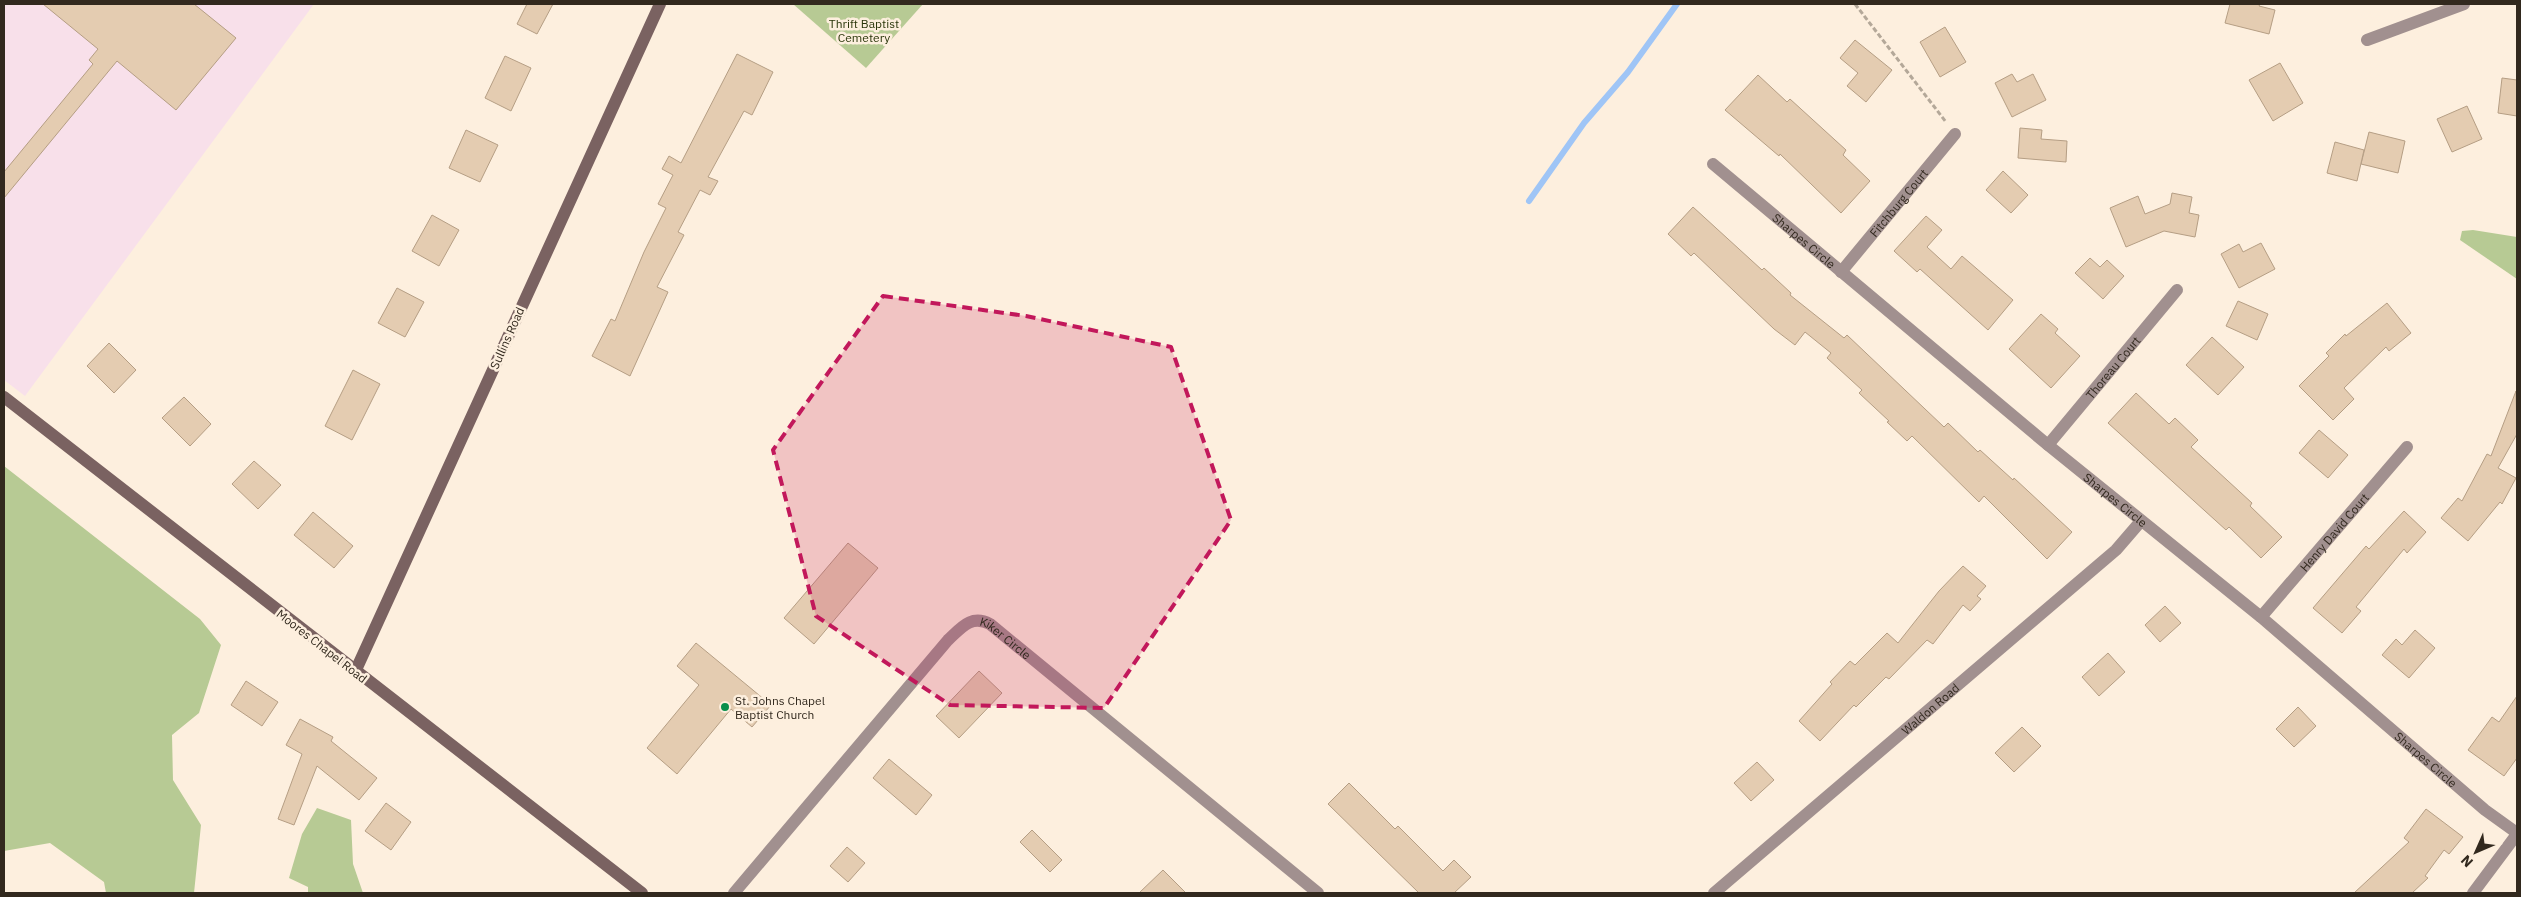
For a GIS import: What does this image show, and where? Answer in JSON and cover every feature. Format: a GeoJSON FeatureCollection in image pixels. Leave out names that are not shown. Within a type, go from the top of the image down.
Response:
{"type":"FeatureCollection","features":[{"type":"Feature","properties":{"kind":"main road","name":"Sullins Road"},"geometry":{"type":"LineString","coordinates":[[355,672],[660,4]]}},
{"type":"Feature","properties":{"kind":"main road","name":"Moores Chapel Road"},"geometry":{"type":"LineString","coordinates":[[4,397],[355,672],[642,893]]}},
{"type":"Feature","properties":{"kind":"street"},"geometry":{"type":"LineString","coordinates":[[2367,40],[2464,4]]}},
{"type":"Feature","properties":{"kind":"street","name":"Fitchburg Court"},"geometry":{"type":"LineString","coordinates":[[1841,272],[1955,134]]}},
{"type":"Feature","properties":{"kind":"street","name":"Sharpes Circle"},"geometry":{"type":"LineString","coordinates":[[1713,164],[2048,445],[2261,616],[2485,810],[2517,834]]}},
{"type":"Feature","properties":{"kind":"street","name":"Thoreau Court"},"geometry":{"type":"LineString","coordinates":[[2048,445],[2177,290]]}},
{"type":"Feature","properties":{"kind":"street","name":"Henry David Court"},"geometry":{"type":"LineString","coordinates":[[2261,616],[2407,448]]}},
{"type":"Feature","properties":{"kind":"street","name":"Waldon Road"},"geometry":{"type":"LineString","coordinates":[[1714,893],[2116,550],[2141,521]]}},
{"type":"Feature","properties":{"kind":"street","name":"Kiker Circle"},"geometry":{"type":"LineString","coordinates":[[734,893],[948,640],[968,621],[977,619],[990,624],[1318,893]]}},
{"type":"Feature","properties":{"kind":"street"},"geometry":{"type":"LineString","coordinates":[[2473,893],[2517,834]]}},
{"type":"Feature","properties":{"kind":"path"},"geometry":{"type":"LineString","coordinates":[[1855,4],[1938,111]]}},
{"type":"Feature","properties":{"kind":"highlighted area"},"geometry":{"type":"Polygon","coordinates":[[[883,296],[1026,316],[1171,347],[1231,520],[1104,708],[950,705],[816,616],[773,450],[883,296]]]}},
{"type":"Feature","properties":{"kind":"shaded area"},"geometry":{"type":"Polygon","coordinates":[[[4,4],[314,4],[25,396],[4,380],[4,4]]]}},
{"type":"Feature","properties":{"kind":"green space","name":"Thrift Baptist Cemetery"},"geometry":{"type":"Polygon","coordinates":[[[793,4],[923,4],[866,68],[793,4]]]}},
{"type":"Feature","properties":{"kind":"green space"},"geometry":{"type":"Polygon","coordinates":[[[2473,230],[2517,237],[2517,279],[2460,240],[2462,231],[2473,230]]]}},
{"type":"Feature","properties":{"kind":"green space"},"geometry":{"type":"Polygon","coordinates":[[[4,466],[200,619],[221,645],[199,713],[172,735],[173,780],[201,825],[194,893],[106,893],[104,882],[50,843],[4,851],[4,466]]]}},
{"type":"Feature","properties":{"kind":"green space"},"geometry":{"type":"Polygon","coordinates":[[[317,808],[351,820],[353,864],[363,893],[308,893],[308,887],[289,878],[302,834],[317,808]]]}},
{"type":"Feature","properties":{"kind":"building"},"geometry":{"type":"Polygon","coordinates":[[[43,4],[194,4],[236,38],[176,110],[117,61],[4,198],[4,172],[93,64],[89,60],[98,49],[43,4]]]}},
{"type":"Feature","properties":{"kind":"building"},"geometry":{"type":"Polygon","coordinates":[[[527,4],[553,4],[537,34],[517,24],[527,4]]]}},
{"type":"Feature","properties":{"kind":"building"},"geometry":{"type":"Polygon","coordinates":[[[2230,4],[2260,4],[2259,6],[2275,10],[2269,34],[2225,23],[2230,4]]]}},
{"type":"Feature","properties":{"kind":"building"},"geometry":{"type":"Polygon","coordinates":[[[1945,27],[1966,62],[1940,77],[1920,42],[1945,27]]]}},
{"type":"Feature","properties":{"kind":"building"},"geometry":{"type":"Polygon","coordinates":[[[1855,40],[1892,70],[1866,102],[1847,86],[1858,73],[1840,58],[1855,40]]]}},
{"type":"Feature","properties":{"kind":"building"},"geometry":{"type":"Polygon","coordinates":[[[737,54],[773,72],[752,115],[744,111],[708,177],[718,181],[710,195],[700,190],[678,232],[684,235],[657,287],[668,292],[630,376],[592,356],[611,319],[615,321],[644,252],[666,208],[658,204],[673,175],[662,169],[669,156],[681,163],[737,54]]]}},
{"type":"Feature","properties":{"kind":"building"},"geometry":{"type":"Polygon","coordinates":[[[505,56],[531,68],[511,111],[485,98],[505,56]]]}},
{"type":"Feature","properties":{"kind":"building"},"geometry":{"type":"Polygon","coordinates":[[[2280,63],[2303,103],[2273,121],[2249,80],[2280,63]]]}},
{"type":"Feature","properties":{"kind":"building"},"geometry":{"type":"Polygon","coordinates":[[[2012,74],[2017,82],[2033,74],[2046,100],[2012,117],[1995,83],[2012,74]]]}},
{"type":"Feature","properties":{"kind":"building"},"geometry":{"type":"Polygon","coordinates":[[[1758,75],[1787,102],[1790,99],[1846,150],[1843,155],[1870,181],[1841,213],[1780,154],[1779,156],[1725,110],[1758,75]]]}},
{"type":"Feature","properties":{"kind":"building"},"geometry":{"type":"Polygon","coordinates":[[[2502,78],[2517,80],[2517,116],[2498,113],[2502,78]]]}},
{"type":"Feature","properties":{"kind":"building"},"geometry":{"type":"Polygon","coordinates":[[[2467,106],[2482,139],[2452,152],[2437,119],[2467,106]]]}},
{"type":"Feature","properties":{"kind":"building"},"geometry":{"type":"Polygon","coordinates":[[[2020,128],[2042,130],[2041,139],[2067,141],[2066,162],[2018,158],[2020,128]]]}},
{"type":"Feature","properties":{"kind":"building"},"geometry":{"type":"Polygon","coordinates":[[[466,130],[498,145],[480,182],[449,168],[466,130]]]}},
{"type":"Feature","properties":{"kind":"building"},"geometry":{"type":"Polygon","coordinates":[[[2369,132],[2405,141],[2398,173],[2361,164],[2369,132]]]}},
{"type":"Feature","properties":{"kind":"building"},"geometry":{"type":"Polygon","coordinates":[[[2335,142],[2364,150],[2357,181],[2327,173],[2335,142]]]}},
{"type":"Feature","properties":{"kind":"building"},"geometry":{"type":"Polygon","coordinates":[[[2003,171],[2028,195],[2011,213],[1986,190],[2003,171]]]}},
{"type":"Feature","properties":{"kind":"building"},"geometry":{"type":"Polygon","coordinates":[[[2172,193],[2192,197],[2189,213],[2199,215],[2195,237],[2164,231],[2126,247],[2110,208],[2138,196],[2145,214],[2170,204],[2172,193]]]}},
{"type":"Feature","properties":{"kind":"building"},"geometry":{"type":"Polygon","coordinates":[[[1693,207],[1762,270],[1764,268],[1791,293],[1790,295],[1844,338],[1847,335],[1944,427],[1948,423],[1978,452],[1980,450],[2013,480],[2014,478],[2072,532],[2047,559],[1984,496],[1979,502],[1912,436],[1907,441],[1887,422],[1889,421],[1859,393],[1862,390],[1827,358],[1831,353],[1805,332],[1795,345],[1774,329],[1694,253],[1691,256],[1668,234],[1693,207]]]}},
{"type":"Feature","properties":{"kind":"building"},"geometry":{"type":"Polygon","coordinates":[[[432,215],[459,230],[439,266],[412,251],[432,215]]]}},
{"type":"Feature","properties":{"kind":"building"},"geometry":{"type":"Polygon","coordinates":[[[1926,216],[1942,230],[1927,247],[1951,269],[1962,256],[2013,300],[1988,330],[1920,269],[1917,272],[1894,251],[1926,216]]]}},
{"type":"Feature","properties":{"kind":"building"},"geometry":{"type":"Polygon","coordinates":[[[2261,243],[2275,269],[2239,288],[2221,254],[2239,244],[2243,252],[2261,243]]]}},
{"type":"Feature","properties":{"kind":"building"},"geometry":{"type":"Polygon","coordinates":[[[2090,258],[2100,267],[2107,260],[2124,276],[2103,299],[2075,273],[2090,258]]]}},
{"type":"Feature","properties":{"kind":"building"},"geometry":{"type":"Polygon","coordinates":[[[397,288],[424,302],[405,337],[378,323],[397,288]]]}},
{"type":"Feature","properties":{"kind":"building"},"geometry":{"type":"Polygon","coordinates":[[[2238,301],[2268,314],[2257,340],[2226,326],[2238,301]]]}},
{"type":"Feature","properties":{"kind":"building"},"geometry":{"type":"Polygon","coordinates":[[[2387,303],[2411,333],[2389,351],[2386,347],[2344,388],[2354,399],[2333,420],[2299,386],[2329,356],[2326,353],[2345,334],[2346,336],[2387,303]]]}},
{"type":"Feature","properties":{"kind":"building"},"geometry":{"type":"Polygon","coordinates":[[[2041,314],[2058,329],[2055,333],[2080,356],[2051,388],[2009,349],[2041,314]]]}},
{"type":"Feature","properties":{"kind":"building"},"geometry":{"type":"Polygon","coordinates":[[[2212,337],[2244,367],[2218,395],[2186,365],[2212,337]]]}},
{"type":"Feature","properties":{"kind":"building"},"geometry":{"type":"Polygon","coordinates":[[[109,343],[136,370],[114,393],[87,366],[109,343]]]}},
{"type":"Feature","properties":{"kind":"building"},"geometry":{"type":"Polygon","coordinates":[[[353,370],[380,384],[352,440],[325,426],[353,370]]]}},
{"type":"Feature","properties":{"kind":"building"},"geometry":{"type":"Polygon","coordinates":[[[2516,391],[2517,434],[2498,468],[2516,478],[2502,504],[2500,502],[2468,541],[2441,518],[2458,498],[2462,501],[2487,454],[2491,456],[2516,391]]]}},
{"type":"Feature","properties":{"kind":"building"},"geometry":{"type":"Polygon","coordinates":[[[2136,393],[2169,424],[2175,418],[2198,440],[2191,447],[2252,503],[2250,506],[2282,537],[2261,558],[2229,527],[2226,530],[2108,423],[2136,393]]]}},
{"type":"Feature","properties":{"kind":"building"},"geometry":{"type":"Polygon","coordinates":[[[184,397],[211,424],[190,446],[162,418],[184,397]]]}},
{"type":"Feature","properties":{"kind":"building"},"geometry":{"type":"Polygon","coordinates":[[[2319,430],[2348,455],[2328,478],[2299,453],[2319,430]]]}},
{"type":"Feature","properties":{"kind":"building"},"geometry":{"type":"Polygon","coordinates":[[[254,461],[281,485],[258,509],[232,484],[254,461]]]}},
{"type":"Feature","properties":{"kind":"building"},"geometry":{"type":"Polygon","coordinates":[[[2404,511],[2426,532],[2407,553],[2404,549],[2356,607],[2361,611],[2342,633],[2313,608],[2366,546],[2369,549],[2404,511]]]}},
{"type":"Feature","properties":{"kind":"building"},"geometry":{"type":"Polygon","coordinates":[[[313,512],[353,546],[334,568],[294,535],[313,512]]]}},
{"type":"Feature","properties":{"kind":"building"},"geometry":{"type":"Polygon","coordinates":[[[848,543],[878,568],[814,644],[784,618],[848,543]]]}},
{"type":"Feature","properties":{"kind":"building"},"geometry":{"type":"Polygon","coordinates":[[[1963,566],[1986,586],[1977,596],[1981,599],[1970,611],[1963,605],[1933,644],[1927,640],[1889,679],[1886,677],[1856,707],[1854,705],[1820,741],[1799,721],[1832,684],[1830,682],[1850,661],[1855,665],[1887,633],[1898,643],[1939,591],[1963,566]]]}},
{"type":"Feature","properties":{"kind":"building"},"geometry":{"type":"Polygon","coordinates":[[[2165,606],[2181,623],[2160,642],[2145,625],[2165,606]]]}},
{"type":"Feature","properties":{"kind":"building"},"geometry":{"type":"Polygon","coordinates":[[[2415,630],[2435,648],[2409,678],[2382,655],[2396,639],[2402,645],[2415,630]]]}},
{"type":"Feature","properties":{"kind":"building","name":"St. Johns Chapel Baptist Church"},"geometry":{"type":"Polygon","coordinates":[[[696,643],[771,705],[752,727],[731,709],[677,774],[647,748],[699,685],[677,666],[696,643]]]}},
{"type":"Feature","properties":{"kind":"building"},"geometry":{"type":"Polygon","coordinates":[[[2108,653],[2125,672],[2099,696],[2082,677],[2108,653]]]}},
{"type":"Feature","properties":{"kind":"building"},"geometry":{"type":"Polygon","coordinates":[[[979,671],[1002,693],[959,738],[936,716],[979,671]]]}},
{"type":"Feature","properties":{"kind":"building"},"geometry":{"type":"Polygon","coordinates":[[[246,681],[278,702],[262,726],[231,705],[246,681]]]}},
{"type":"Feature","properties":{"kind":"building"},"geometry":{"type":"Polygon","coordinates":[[[2517,696],[2517,758],[2504,776],[2468,750],[2492,717],[2499,722],[2517,696]]]}},
{"type":"Feature","properties":{"kind":"building"},"geometry":{"type":"Polygon","coordinates":[[[2298,707],[2316,726],[2294,747],[2276,729],[2298,707]]]}},
{"type":"Feature","properties":{"kind":"building"},"geometry":{"type":"Polygon","coordinates":[[[300,719],[333,737],[331,741],[377,778],[359,800],[317,766],[294,825],[278,819],[302,754],[286,745],[300,719]]]}},
{"type":"Feature","properties":{"kind":"building"},"geometry":{"type":"Polygon","coordinates":[[[2022,727],[2041,746],[2014,772],[1995,753],[2022,727]]]}},
{"type":"Feature","properties":{"kind":"building"},"geometry":{"type":"Polygon","coordinates":[[[889,759],[932,795],[916,815],[873,778],[889,759]]]}},
{"type":"Feature","properties":{"kind":"building"},"geometry":{"type":"Polygon","coordinates":[[[1757,762],[1774,780],[1751,801],[1734,783],[1757,762]]]}},
{"type":"Feature","properties":{"kind":"building"},"geometry":{"type":"Polygon","coordinates":[[[1349,783],[1395,829],[1398,826],[1443,871],[1454,860],[1471,877],[1454,893],[1419,893],[1328,804],[1349,783]]]}},
{"type":"Feature","properties":{"kind":"building"},"geometry":{"type":"Polygon","coordinates":[[[386,803],[411,822],[391,850],[365,831],[386,803]]]}},
{"type":"Feature","properties":{"kind":"building"},"geometry":{"type":"Polygon","coordinates":[[[2426,809],[2463,837],[2449,854],[2444,850],[2425,876],[2428,878],[2412,893],[2354,893],[2409,842],[2404,838],[2426,809]]]}},
{"type":"Feature","properties":{"kind":"building"},"geometry":{"type":"Polygon","coordinates":[[[1032,830],[1062,860],[1050,872],[1020,842],[1032,830]]]}},
{"type":"Feature","properties":{"kind":"building"},"geometry":{"type":"Polygon","coordinates":[[[847,847],[865,863],[848,882],[830,866],[847,847]]]}},
{"type":"Feature","properties":{"kind":"building"},"geometry":{"type":"Polygon","coordinates":[[[1163,870],[1186,893],[1139,893],[1163,870]]]}},
{"type":"Feature","properties":{"kind":"waterway"},"geometry":{"type":"LineString","coordinates":[[1529,201],[1584,123],[1628,72],[1677,4]]}},
{"type":"Feature","properties":{"kind":"place","name":"St. Johns Chapel Baptist Church"},"geometry":{"type":"Point","coordinates":[725,707]}}]}
